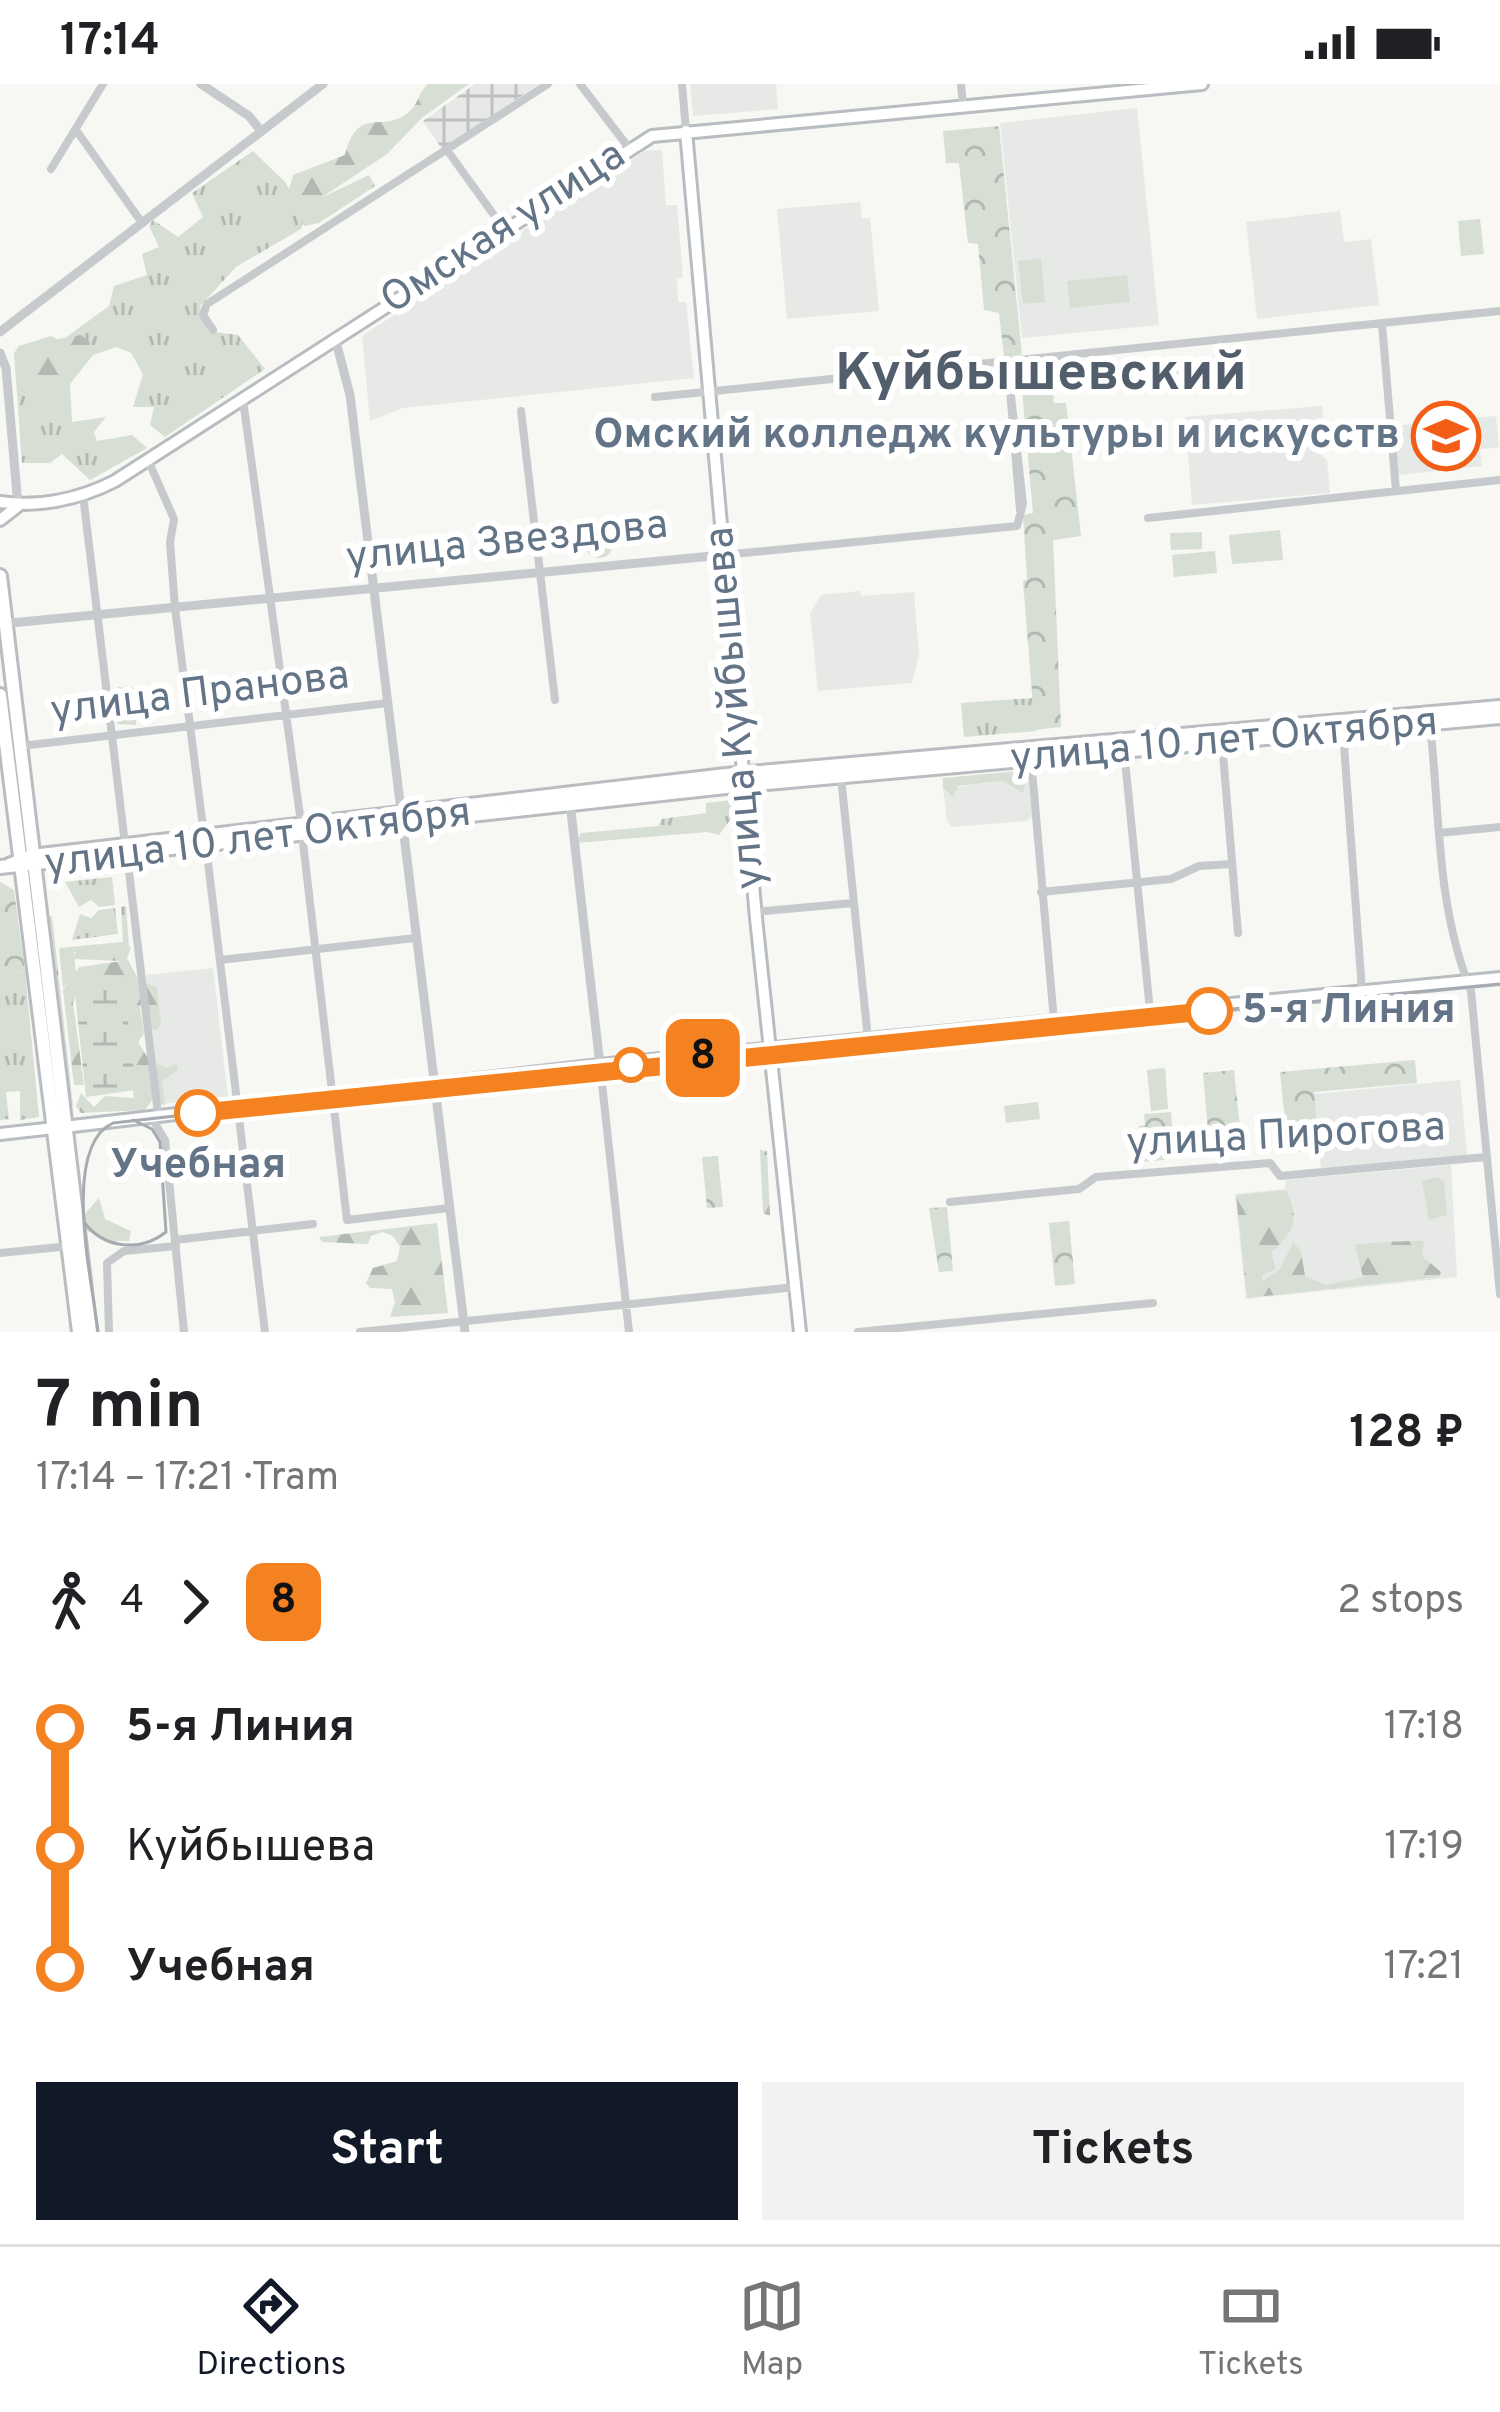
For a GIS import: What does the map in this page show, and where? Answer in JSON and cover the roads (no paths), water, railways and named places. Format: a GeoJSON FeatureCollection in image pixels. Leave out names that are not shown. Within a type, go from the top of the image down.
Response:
{"type":"FeatureCollection","features":[{"type":"Feature","properties":{"kind":"main road","name":"Омская улица"},"geometry":{"type":"LineString","coordinates":[[0,502],[18,506],[83,495],[148,460],[652,136],[1202,84]]}},
{"type":"Feature","properties":{"kind":"main road","name":"улица Куйбышева"},"geometry":{"type":"LineString","coordinates":[[686,131],[755,912],[800,1332]]}},
{"type":"Feature","properties":{"kind":"main road"},"geometry":{"type":"LineString","coordinates":[[0,520],[18,506]]}},
{"type":"Feature","properties":{"kind":"main road"},"geometry":{"type":"LineString","coordinates":[[0,576],[19,864],[59,1128],[79,1332]]}},
{"type":"Feature","properties":{"kind":"main road"},"geometry":{"type":"LineString","coordinates":[[0,695],[9,748]]}},
{"type":"Feature","properties":{"kind":"main road","name":"улица 10 лет Октября"},"geometry":{"type":"LineString","coordinates":[[19,864],[743,779],[1500,706]]}},
{"type":"Feature","properties":{"kind":"main road","name":"улица 10 лет Октября"},"geometry":{"type":"LineString","coordinates":[[401,817],[570,803],[743,779],[841,776],[1500,717]]}},
{"type":"Feature","properties":{"kind":"main road"},"geometry":{"type":"LineString","coordinates":[[0,1134],[600,1065],[1500,978]]}},
{"type":"Feature","properties":{"kind":"main road"},"geometry":{"type":"LineString","coordinates":[[74,1246],[89,1332]]}},
{"type":"Feature","properties":{"kind":"street"},"geometry":{"type":"LineString","coordinates":[[51,169],[103,84]]}},
{"type":"Feature","properties":{"kind":"street"},"geometry":{"type":"LineString","coordinates":[[201,84],[249,116],[261,131]]}},
{"type":"Feature","properties":{"kind":"street"},"geometry":{"type":"LineString","coordinates":[[0,332],[323,84]]}},
{"type":"Feature","properties":{"kind":"street"},"geometry":{"type":"LineString","coordinates":[[213,330],[202,310],[548,84]]}},
{"type":"Feature","properties":{"kind":"street"},"geometry":{"type":"LineString","coordinates":[[580,84],[628,148]]}},
{"type":"Feature","properties":{"kind":"street","name":"улица Куйбышева"},"geometry":{"type":"LineString","coordinates":[[682,84],[686,131]]}},
{"type":"Feature","properties":{"kind":"street"},"geometry":{"type":"LineString","coordinates":[[961,84],[963,108]]}},
{"type":"Feature","properties":{"kind":"street"},"geometry":{"type":"LineString","coordinates":[[76,130],[140,220]]}},
{"type":"Feature","properties":{"kind":"street"},"geometry":{"type":"LineString","coordinates":[[447,150],[504,230]]}},
{"type":"Feature","properties":{"kind":"street"},"geometry":{"type":"LineString","coordinates":[[655,397],[1500,311]]}},
{"type":"Feature","properties":{"kind":"street"},"geometry":{"type":"LineString","coordinates":[[1382,323],[1396,491]]}},
{"type":"Feature","properties":{"kind":"street"},"geometry":{"type":"LineString","coordinates":[[335,338],[350,395],[465,1326]]}},
{"type":"Feature","properties":{"kind":"street"},"geometry":{"type":"LineString","coordinates":[[0,353],[6,368],[18,506]]}},
{"type":"Feature","properties":{"kind":"street","name":"улица Звездова"},"geometry":{"type":"LineString","coordinates":[[3,624],[1020,524],[1008,364]]}},
{"type":"Feature","properties":{"kind":"street"},"geometry":{"type":"LineString","coordinates":[[242,398],[248,407],[288,716],[346,1220],[449,1208]]}},
{"type":"Feature","properties":{"kind":"street"},"geometry":{"type":"LineString","coordinates":[[521,411],[555,700]]}},
{"type":"Feature","properties":{"kind":"street"},"geometry":{"type":"LineString","coordinates":[[148,460],[174,519],[170,542],[175,608],[265,1332]]}},
{"type":"Feature","properties":{"kind":"street"},"geometry":{"type":"LineString","coordinates":[[1148,518],[1500,480]]}},
{"type":"Feature","properties":{"kind":"street"},"geometry":{"type":"LineString","coordinates":[[83,495],[83,532],[113,736],[154,1115],[165,1140],[184,1332]]}},
{"type":"Feature","properties":{"kind":"street","name":"улица Пранова"},"geometry":{"type":"LineString","coordinates":[[9,748],[388,703]]}},
{"type":"Feature","properties":{"kind":"street"},"geometry":{"type":"LineString","coordinates":[[1430,724],[1450,927],[1467,981],[1500,1294]]}},
{"type":"Feature","properties":{"kind":"street"},"geometry":{"type":"LineString","coordinates":[[1343,731],[1362,991]]}},
{"type":"Feature","properties":{"kind":"street"},"geometry":{"type":"LineString","coordinates":[[1222,742],[1238,933]]}},
{"type":"Feature","properties":{"kind":"street"},"geometry":{"type":"LineString","coordinates":[[1124,750],[1150,1011]]}},
{"type":"Feature","properties":{"kind":"street"},"geometry":{"type":"LineString","coordinates":[[1031,759],[1054,1021]]}},
{"type":"Feature","properties":{"kind":"street"},"geometry":{"type":"LineString","coordinates":[[841,776],[868,1040]]}},
{"type":"Feature","properties":{"kind":"street"},"geometry":{"type":"LineString","coordinates":[[570,803],[629,1332]]}},
{"type":"Feature","properties":{"kind":"street"},"geometry":{"type":"LineString","coordinates":[[1439,833],[1500,827]]}},
{"type":"Feature","properties":{"kind":"street"},"geometry":{"type":"LineString","coordinates":[[1041,892],[1172,880],[1199,866],[1232,864]]}},
{"type":"Feature","properties":{"kind":"street"},"geometry":{"type":"LineString","coordinates":[[755,912],[853,903]]}},
{"type":"Feature","properties":{"kind":"street"},"geometry":{"type":"LineString","coordinates":[[220,960],[415,938]]}},
{"type":"Feature","properties":{"kind":"street","name":"улица Пирогова"},"geometry":{"type":"LineString","coordinates":[[950,1202],[1079,1190],[1091,1177],[1270,1163],[1280,1176],[1486,1156]]}},
{"type":"Feature","properties":{"kind":"street","name":"улица Пирогова"},"geometry":{"type":"LineString","coordinates":[[1489,1180],[1500,1179]]}},
{"type":"Feature","properties":{"kind":"street"},"geometry":{"type":"LineString","coordinates":[[109,1332],[104,1278],[112,1256],[314,1224]]}},
{"type":"Feature","properties":{"kind":"street"},"geometry":{"type":"LineString","coordinates":[[0,1253],[74,1246]]}},
{"type":"Feature","properties":{"kind":"street"},"geometry":{"type":"LineString","coordinates":[[360,1332],[465,1326],[626,1302],[795,1287]]}},
{"type":"Feature","properties":{"kind":"street"},"geometry":{"type":"LineString","coordinates":[[86,1302],[104,1300]]}},
{"type":"Feature","properties":{"kind":"street"},"geometry":{"type":"LineString","coordinates":[[858,1332],[1153,1303]]}},
{"type":"Feature","properties":{"kind":"tram line"},"geometry":{"type":"LineString","coordinates":[[98,1332],[84,1187],[97,1137],[113,1123],[601,1068],[1500,984]]}},
{"type":"Feature","properties":{"kind":"tram line","name":"8"},"geometry":{"type":"LineString","coordinates":[[198,1113],[601,1068],[1209,1011]]}},
{"type":"Feature","properties":{"kind":"tram line"},"geometry":{"type":"LineString","coordinates":[[84,1222],[101,1237],[122,1245],[145,1243],[166,1232],[160,1142],[152,1129],[133,1120]]}},
{"type":"Feature","properties":{"kind":"place","name":"Омский колледж культуры и искусств"},"geometry":{"type":"Point","coordinates":[1446,436]}},
{"type":"Feature","properties":{"kind":"place","name":"5-я Линия"},"geometry":{"type":"Point","coordinates":[1209,1011]}},
{"type":"Feature","properties":{"kind":"place","name":"Учебная"},"geometry":{"type":"Point","coordinates":[198,1113]}},
{"type":"Feature","properties":{"kind":"district","name":"Куйбышевский"},"geometry":{"type":"Point","coordinates":[1041,375]}}]}
